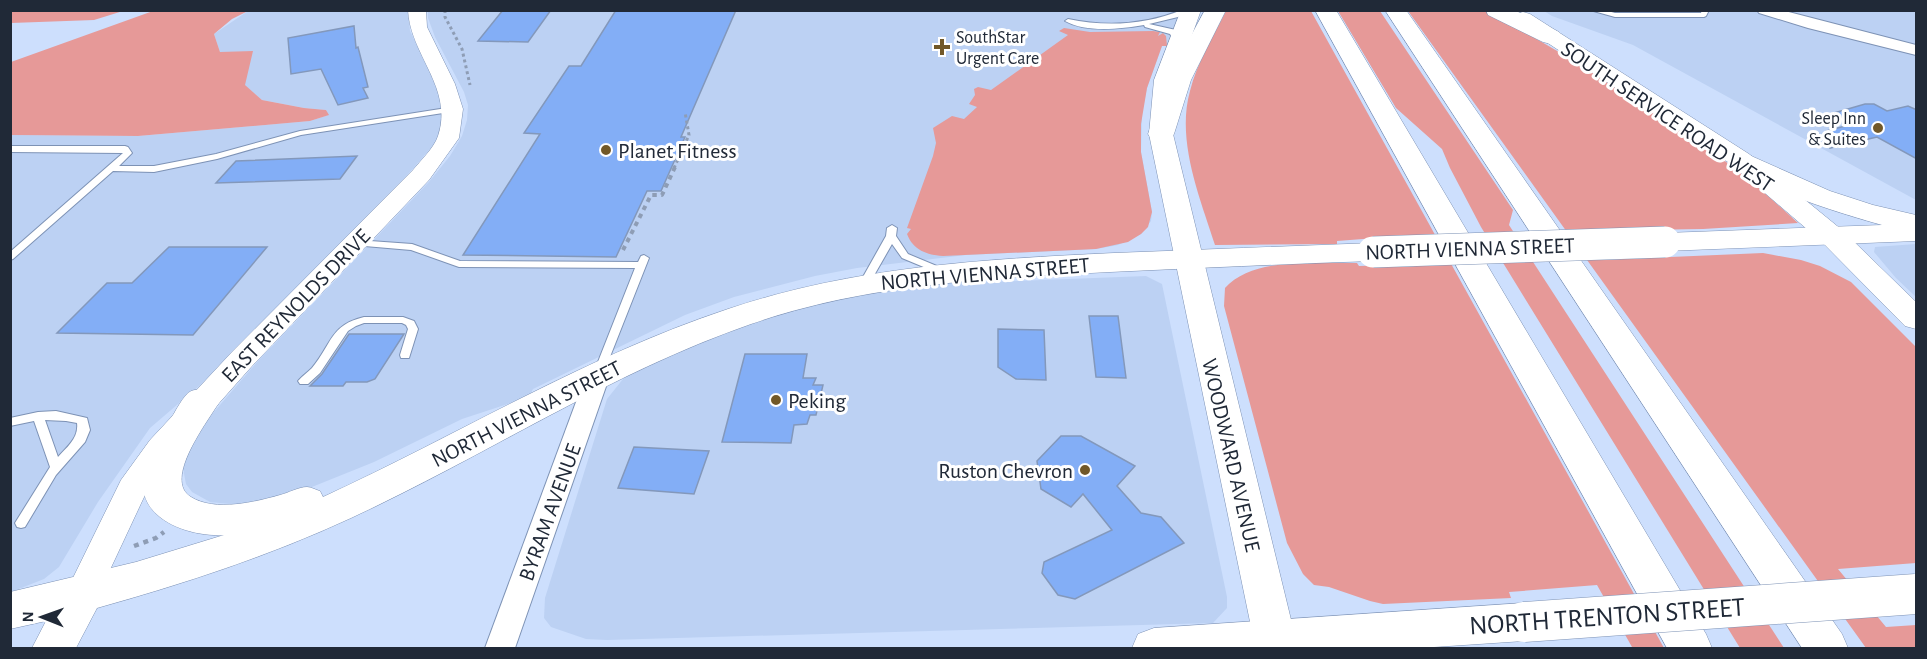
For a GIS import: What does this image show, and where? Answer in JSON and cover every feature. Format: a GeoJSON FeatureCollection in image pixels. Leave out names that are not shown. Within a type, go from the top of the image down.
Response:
{"type":"FeatureCollection","features":[{"type":"Feature","properties":{"kind":"highway"},"geometry":{"type":"LineString","coordinates":[[1161,134],[1179,80],[1215,10]]}},
{"type":"Feature","properties":{"kind":"highway"},"geometry":{"type":"LineString","coordinates":[[1325,10],[1690,648]]}},
{"type":"Feature","properties":{"kind":"highway"},"geometry":{"type":"LineString","coordinates":[[1395,10],[1826,648]]}},
{"type":"Feature","properties":{"kind":"highway"},"geometry":{"type":"LineString","coordinates":[[1496,10],[1551,37]]}},
{"type":"Feature","properties":{"kind":"highway"},"geometry":{"type":"LineString","coordinates":[[1740,159],[1768,175],[1822,198],[1880,216],[1917,223]]}},
{"type":"Feature","properties":{"kind":"highway","name":"NORTH VIENNA STREET"},"geometry":{"type":"LineString","coordinates":[[10,611],[160,574],[256,542],[337,507],[663,344],[743,315],[817,294],[864,284],[944,272],[1187,259],[1917,232]]}},
{"type":"Feature","properties":{"kind":"highway"},"geometry":{"type":"LineString","coordinates":[[202,401],[184,427],[162,480],[168,501],[178,510],[193,517],[208,520],[259,516],[302,504],[495,429]]}},
{"type":"Feature","properties":{"kind":"highway"},"geometry":{"type":"LineString","coordinates":[[54,648],[82,594]]}},
{"type":"Feature","properties":{"kind":"highway","name":"NORTH TRENTON STREET"},"geometry":{"type":"LineString","coordinates":[[1154,648],[1278,645],[1524,622],[1917,594]]}},
{"type":"Feature","properties":{"kind":"main road","name":"WOODWARD AVENUE"},"geometry":{"type":"LineString","coordinates":[[1190,10],[1165,80],[1161,134],[1187,259],[1278,645]]}},
{"type":"Feature","properties":{"kind":"main road","name":"SOUTH SERVICE ROAD WEST"},"geometry":{"type":"LineString","coordinates":[[1511,10],[1740,159],[1832,236],[1917,318]]}},
{"type":"Feature","properties":{"kind":"street","name":"EAST REYNOLDS DRIVE"},"geometry":{"type":"LineString","coordinates":[[82,594],[132,489],[145,468],[202,401],[421,175],[448,138],[453,109],[445,84],[418,27],[417,10]]}},
{"type":"Feature","properties":{"kind":"street"},"geometry":{"type":"LineString","coordinates":[[1764,10],[1813,25],[1917,50]]}},
{"type":"Feature","properties":{"kind":"street","name":"BYRAM AVENUE"},"geometry":{"type":"LineString","coordinates":[[500,648],[597,375]]}},
{"type":"Feature","properties":{"kind":"lane"},"geometry":{"type":"LineString","coordinates":[[1068,21],[1095,25],[1129,24],[1169,18],[1190,10]]}},
{"type":"Feature","properties":{"kind":"lane"},"geometry":{"type":"LineString","coordinates":[[1593,10],[1615,15],[1704,15],[1706,10]]}},
{"type":"Feature","properties":{"kind":"lane"},"geometry":{"type":"LineString","coordinates":[[1129,24],[1173,32],[1180,43]]}},
{"type":"Feature","properties":{"kind":"lane"},"geometry":{"type":"LineString","coordinates":[[111,168],[154,169],[217,156],[300,133],[453,109]]}},
{"type":"Feature","properties":{"kind":"lane"},"geometry":{"type":"LineString","coordinates":[[10,149],[125,149],[128,153],[10,257]]}},
{"type":"Feature","properties":{"kind":"lane"},"geometry":{"type":"LineString","coordinates":[[864,284],[891,232],[905,256],[944,272]]}},
{"type":"Feature","properties":{"kind":"lane"},"geometry":{"type":"LineString","coordinates":[[354,243],[412,247],[459,264],[642,262],[597,375]]}},
{"type":"Feature","properties":{"kind":"lane"},"geometry":{"type":"LineString","coordinates":[[304,381],[316,370],[344,329],[357,321],[398,320],[410,323],[413,329],[405,355]]}},
{"type":"Feature","properties":{"kind":"lane"},"geometry":{"type":"LineString","coordinates":[[38,416],[56,468]]}},
{"type":"Feature","properties":{"kind":"lane"},"geometry":{"type":"LineString","coordinates":[[10,422],[38,416],[68,417],[83,421],[84,430],[81,439],[56,468],[21,523]]}},
{"type":"Feature","properties":{"kind":"path"},"geometry":{"type":"LineString","coordinates":[[445,10],[445,17],[462,49],[467,72]]}},
{"type":"Feature","properties":{"kind":"path"},"geometry":{"type":"LineString","coordinates":[[620,256],[651,195],[663,195],[689,135],[686,112]]}},
{"type":"Feature","properties":{"kind":"path"},"geometry":{"type":"LineString","coordinates":[[134,546],[156,538],[167,530]]}},
{"type":"Feature","properties":{"kind":"shaded area"},"geometry":{"type":"Polygon","coordinates":[[[10,11],[123,11],[94,20],[11,23],[10,11]]]}},
{"type":"Feature","properties":{"kind":"shaded area"},"geometry":{"type":"Polygon","coordinates":[[[153,11],[248,11],[232,19],[214,34],[220,52],[253,51],[245,85],[262,100],[326,110],[329,115],[310,121],[138,136],[11,135],[11,62],[153,11]]]}},
{"type":"Feature","properties":{"kind":"shaded area"},"geometry":{"type":"Polygon","coordinates":[[[248,11],[408,11],[410,31],[443,97],[441,126],[437,141],[390,195],[206,380],[150,428],[98,502],[59,567],[44,579],[11,592],[11,135],[138,136],[310,121],[328,115],[326,110],[262,100],[244,85],[220,52],[214,34],[248,11]]]}},
{"type":"Feature","properties":{"kind":"shaded area"},"geometry":{"type":"Polygon","coordinates":[[[428,11],[1181,11],[1167,46],[1162,46],[1147,88],[1142,113],[1141,152],[1152,212],[1151,221],[1141,234],[1118,245],[1096,249],[966,255],[857,268],[815,276],[734,297],[685,315],[533,389],[529,397],[462,419],[374,462],[302,491],[254,503],[210,502],[192,492],[186,484],[182,463],[200,428],[257,362],[428,183],[450,156],[462,136],[467,120],[468,105],[464,92],[435,37],[428,18],[428,11]]]}},
{"type":"Feature","properties":{"kind":"shaded area"},"geometry":{"type":"Polygon","coordinates":[[[1226,11],[1311,11],[1664,648],[1620,648],[1632,647],[1597,585],[1509,592],[1511,598],[1383,604],[1329,587],[1314,585],[1303,574],[1287,543],[1224,306],[1225,288],[1237,278],[1252,271],[1287,264],[1357,263],[1359,266],[1396,265],[1398,267],[1432,265],[1415,235],[1337,241],[1337,244],[1215,245],[1192,169],[1186,130],[1186,110],[1197,70],[1226,11]]]}},
{"type":"Feature","properties":{"kind":"shaded area"},"geometry":{"type":"Polygon","coordinates":[[[1338,11],[1380,11],[1513,210],[1509,225],[1784,648],[1740,648],[1481,227],[1442,149],[1396,108],[1338,11]]]}},
{"type":"Feature","properties":{"kind":"shaded area"},"geometry":{"type":"Polygon","coordinates":[[[1408,11],[1488,11],[1677,125],[1754,183],[1798,223],[1703,229],[1577,231],[1601,260],[1763,253],[1801,260],[1820,266],[1851,282],[1916,347],[1916,563],[1838,569],[1886,627],[1916,625],[1916,648],[1866,648],[1408,11]]]}},
{"type":"Feature","properties":{"kind":"shaded area"},"geometry":{"type":"Polygon","coordinates":[[[1544,11],[1916,11],[1916,200],[1633,45],[1552,16],[1544,11]]]}},
{"type":"Feature","properties":{"kind":"shaded area"},"geometry":{"type":"Polygon","coordinates":[[[1064,28],[1090,32],[1153,31],[1160,32],[1158,36],[1163,33],[1166,36],[1167,46],[1162,46],[1147,88],[1141,124],[1141,152],[1152,212],[1148,227],[1128,242],[1096,249],[943,256],[926,253],[917,248],[907,234],[911,229],[907,228],[933,156],[936,143],[933,128],[952,116],[964,119],[977,107],[969,104],[975,95],[974,89],[978,87],[991,90],[1068,35],[1059,31],[1064,28]]]}},
{"type":"Feature","properties":{"kind":"shaded area"},"geometry":{"type":"Polygon","coordinates":[[[1916,244],[1916,297],[1874,252],[1875,247],[1916,244]]]}},
{"type":"Feature","properties":{"kind":"shaded area"},"geometry":{"type":"Polygon","coordinates":[[[1146,276],[1162,284],[1227,597],[1227,608],[1213,623],[607,640],[586,639],[551,627],[544,618],[545,598],[607,399],[623,379],[648,361],[787,310],[951,278],[990,282],[1146,276]]]}},
{"type":"Feature","properties":{"kind":"building"},"geometry":{"type":"Polygon","coordinates":[[[503,10],[551,10],[528,42],[478,41],[503,10]]]}},
{"type":"Feature","properties":{"kind":"building"},"geometry":{"type":"Polygon","coordinates":[[[616,10],[736,10],[681,137],[685,137],[661,191],[647,191],[616,257],[463,255],[540,134],[524,133],[569,66],[581,66],[616,10]]]}},
{"type":"Feature","properties":{"kind":"building"},"geometry":{"type":"Polygon","coordinates":[[[354,26],[356,48],[358,47],[368,87],[363,88],[368,98],[338,105],[321,69],[291,74],[288,38],[354,26]]]}},
{"type":"Feature","properties":{"kind":"building","name":"Sleep Inn & Suites"},"geometry":{"type":"Polygon","coordinates":[[[1865,104],[1874,104],[1887,111],[1908,106],[1917,110],[1917,159],[1877,137],[1830,148],[1826,131],[1853,124],[1834,113],[1865,104]]]}},
{"type":"Feature","properties":{"kind":"building"},"geometry":{"type":"Polygon","coordinates":[[[357,156],[340,179],[216,183],[236,161],[357,156]]]}},
{"type":"Feature","properties":{"kind":"building"},"geometry":{"type":"Polygon","coordinates":[[[169,247],[267,247],[193,335],[57,333],[107,283],[132,283],[169,247]]]}},
{"type":"Feature","properties":{"kind":"building"},"geometry":{"type":"Polygon","coordinates":[[[1089,316],[1118,316],[1126,378],[1096,377],[1089,316]]]}},
{"type":"Feature","properties":{"kind":"building"},"geometry":{"type":"Polygon","coordinates":[[[998,329],[1044,330],[1046,380],[1016,379],[998,367],[998,329]]]}},
{"type":"Feature","properties":{"kind":"building"},"geometry":{"type":"Polygon","coordinates":[[[349,334],[404,334],[375,379],[367,382],[346,382],[343,386],[310,386],[322,374],[349,334]]]}},
{"type":"Feature","properties":{"kind":"building","name":"Peking"},"geometry":{"type":"Polygon","coordinates":[[[745,354],[807,354],[803,378],[816,378],[813,385],[823,385],[816,415],[810,415],[807,424],[794,425],[791,443],[722,442],[745,354]]]}},
{"type":"Feature","properties":{"kind":"building"},"geometry":{"type":"Polygon","coordinates":[[[1061,436],[1081,436],[1135,466],[1117,486],[1141,513],[1161,517],[1184,543],[1075,599],[1058,595],[1042,573],[1044,562],[1112,530],[1083,494],[1071,507],[1041,489],[1037,461],[1061,436]]]}},
{"type":"Feature","properties":{"kind":"building"},"geometry":{"type":"Polygon","coordinates":[[[634,447],[709,451],[694,494],[618,488],[634,447]]]}},
{"type":"Feature","properties":{"kind":"place","name":"SouthStar Urgent Care"},"geometry":{"type":"Point","coordinates":[942,47]}},
{"type":"Feature","properties":{"kind":"place","name":"Sleep Inn & Suites"},"geometry":{"type":"Point","coordinates":[1878,128]}},
{"type":"Feature","properties":{"kind":"place","name":"Planet Fitness"},"geometry":{"type":"Point","coordinates":[606,150]}},
{"type":"Feature","properties":{"kind":"place","name":"Peking"},"geometry":{"type":"Point","coordinates":[776,400]}},
{"type":"Feature","properties":{"kind":"place","name":"Ruston Chevron"},"geometry":{"type":"Point","coordinates":[1085,470]}}]}
